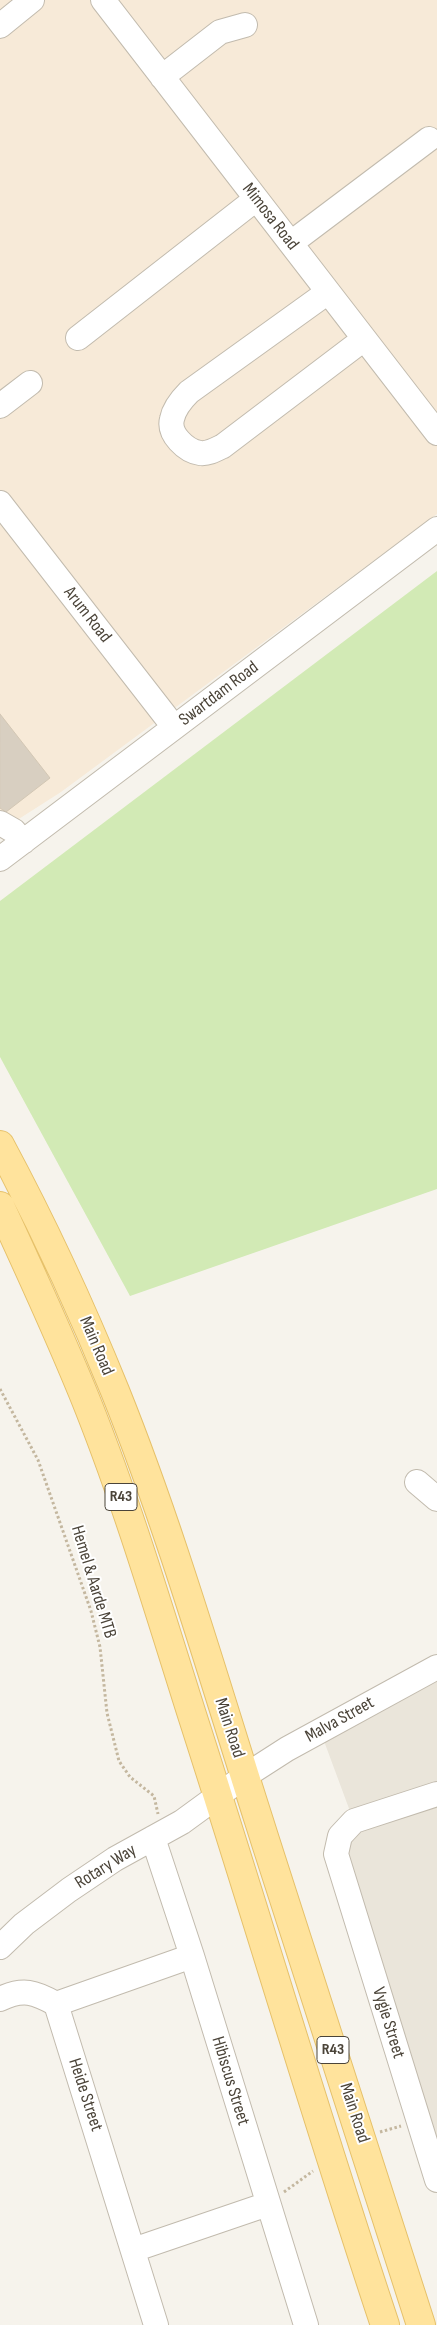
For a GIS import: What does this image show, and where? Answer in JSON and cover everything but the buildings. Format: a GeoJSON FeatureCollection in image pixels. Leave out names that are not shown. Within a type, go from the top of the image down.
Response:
{"type":"FeatureCollection","features":[{"type":"Feature","properties":{"kind":"main road","name":"Main Road"},"geometry":{"type":"LineString","coordinates":[[0,1145],[45,1232],[116,1393],[151,1486],[305,1967],[362,2136],[421,2325]]}},
{"type":"Feature","properties":{"kind":"main road","name":"Main Road"},"geometry":{"type":"LineString","coordinates":[[0,1206],[93,1418],[144,1564],[218,1796],[322,2135],[385,2325]]}},
{"type":"Feature","properties":{"kind":"street"},"geometry":{"type":"LineString","coordinates":[[0,26],[32,0]]}},
{"type":"Feature","properties":{"kind":"street","name":"Mimosa Road"},"geometry":{"type":"LineString","coordinates":[[103,0],[437,433]]}},
{"type":"Feature","properties":{"kind":"street"},"geometry":{"type":"LineString","coordinates":[[162,77],[220,32],[245,25]]}},
{"type":"Feature","properties":{"kind":"street"},"geometry":{"type":"LineString","coordinates":[[290,243],[429,138]]}},
{"type":"Feature","properties":{"kind":"street"},"geometry":{"type":"LineString","coordinates":[[78,338],[256,199]]}},
{"type":"Feature","properties":{"kind":"street"},"geometry":{"type":"LineString","coordinates":[[328,292],[189,392],[182,400],[171,420],[172,429],[178,439],[187,449],[199,453],[210,452],[222,446],[364,339]]}},
{"type":"Feature","properties":{"kind":"street"},"geometry":{"type":"LineString","coordinates":[[0,406],[30,383]]}},
{"type":"Feature","properties":{"kind":"street","name":"Arum Road"},"geometry":{"type":"LineString","coordinates":[[4,516],[174,727]]}},
{"type":"Feature","properties":{"kind":"street","name":"Swartdam Road"},"geometry":{"type":"LineString","coordinates":[[0,859],[437,529]]}},
{"type":"Feature","properties":{"kind":"street"},"geometry":{"type":"LineString","coordinates":[[0,823],[14,831],[22,842]]}},
{"type":"Feature","properties":{"kind":"street"},"geometry":{"type":"LineString","coordinates":[[418,1482],[437,1499]]}},
{"type":"Feature","properties":{"kind":"street","name":"Malva Street"},"geometry":{"type":"LineString","coordinates":[[218,1796],[287,1749],[437,1667]]}},
{"type":"Feature","properties":{"kind":"street","name":"Vygie Street"},"geometry":{"type":"LineString","coordinates":[[437,1794],[354,1821],[348,1825],[336,1845],[339,1867],[418,2121],[432,2149],[437,2180]]}},
{"type":"Feature","properties":{"kind":"street","name":"Rotary Way"},"geometry":{"type":"LineString","coordinates":[[0,1948],[24,1924],[69,1890],[115,1859],[182,1822],[218,1796]]}},
{"type":"Feature","properties":{"kind":"street","name":"Hibiscus Street"},"geometry":{"type":"LineString","coordinates":[[153,1838],[192,1956],[306,2325]]}},
{"type":"Feature","properties":{"kind":"street"},"geometry":{"type":"LineString","coordinates":[[0,1999],[21,1992],[37,1994],[56,2004],[192,1956]]}},
{"type":"Feature","properties":{"kind":"street","name":"Heide Street"},"geometry":{"type":"LineString","coordinates":[[56,2004],[156,2325]]}},
{"type":"Feature","properties":{"kind":"street"},"geometry":{"type":"LineString","coordinates":[[134,2250],[268,2204]]}},
{"type":"Feature","properties":{"kind":"path","name":"Hemel & Aarde MTB"},"geometry":{"type":"LineString","coordinates":[[0,1389],[38,1460],[76,1566],[100,1646],[107,1713],[119,1761],[130,1777],[154,1796],[157,1804],[158,1813],[153,1838]]}},
{"type":"Feature","properties":{"kind":"path"},"geometry":{"type":"LineString","coordinates":[[372,2134],[418,2121]]}},
{"type":"Feature","properties":{"kind":"path"},"geometry":{"type":"LineString","coordinates":[[268,2204],[320,2166]]}},
{"type":"Feature","properties":{"kind":"shaded area"},"geometry":{"type":"Polygon","coordinates":[[[0,0],[437,0],[437,514],[61,792],[0,831],[0,0]]]}},
{"type":"Feature","properties":{"kind":"shaded area"},"geometry":{"type":"Polygon","coordinates":[[[437,1668],[437,2173],[340,1866],[354,1822],[321,1733],[437,1668]]]}},
{"type":"Feature","properties":{"kind":"green space"},"geometry":{"type":"Polygon","coordinates":[[[437,571],[437,1189],[130,1296],[0,1057],[0,901],[437,571]]]}}]}
